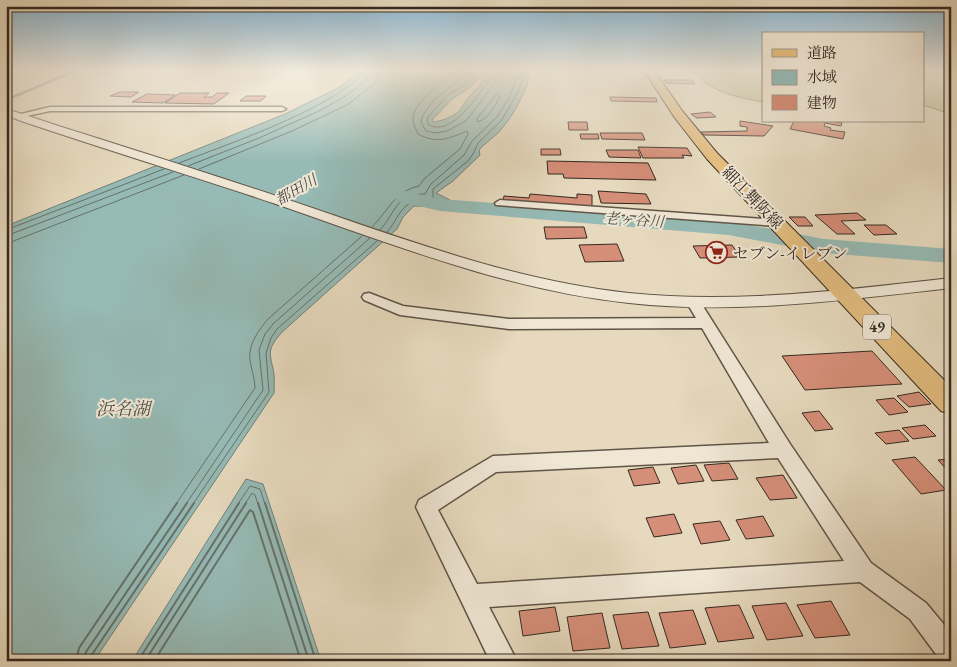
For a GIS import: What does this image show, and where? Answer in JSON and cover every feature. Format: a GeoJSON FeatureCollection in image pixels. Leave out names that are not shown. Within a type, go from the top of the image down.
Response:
{"type":"FeatureCollection","features":[{"type":"Feature","properties":{"kind":"main road","name":"細江舞阪線"},"geometry":{"type":"LineString","coordinates":[[669,100],[712,156],[951,404]]}},
{"type":"Feature","properties":{"kind":"street"},"geometry":{"type":"LineString","coordinates":[[12,114],[50,109],[282,109]]}},
{"type":"Feature","properties":{"kind":"street"},"geometry":{"type":"LineString","coordinates":[[12,114],[158,160],[476,268],[548,285],[627,298],[694,303],[846,295],[951,284]]}},
{"type":"Feature","properties":{"kind":"street"},"geometry":{"type":"LineString","coordinates":[[500,203],[781,227]]}},
{"type":"Feature","properties":{"kind":"street"},"geometry":{"type":"LineString","coordinates":[[368,297],[400,310],[509,324],[707,323]]}},
{"type":"Feature","properties":{"kind":"street"},"geometry":{"type":"LineString","coordinates":[[694,303],[783,450],[863,571],[918,611],[951,653]]}},
{"type":"Feature","properties":{"kind":"street"},"geometry":{"type":"LineString","coordinates":[[504,661],[426,507],[493,464],[783,450]]}},
{"type":"Feature","properties":{"kind":"street"},"geometry":{"type":"LineString","coordinates":[[472,596],[863,571]]}},
{"type":"Feature","properties":{"kind":"green space"},"geometry":{"type":"Polygon","coordinates":[[[924,100],[951,100],[951,114],[924,105],[924,100]]]}},
{"type":"Feature","properties":{"kind":"water"},"geometry":{"type":"Polygon","coordinates":[[[313,100],[451,100],[432,120],[433,122],[452,116],[462,108],[466,100],[520,100],[505,125],[479,150],[480,155],[453,181],[436,193],[450,200],[441,207],[414,206],[403,217],[397,229],[277,338],[270,354],[274,375],[274,393],[94,661],[6,661],[6,226],[285,114],[313,100]]]}},
{"type":"Feature","properties":{"kind":"water"},"geometry":{"type":"Polygon","coordinates":[[[246,479],[263,484],[321,661],[132,661],[246,479]]]}},
{"type":"Feature","properties":{"kind":"building"},"geometry":{"type":"Polygon","coordinates":[[[136,100],[167,100],[163,103],[132,102],[136,100]]]}},
{"type":"Feature","properties":{"kind":"building"},"geometry":{"type":"Polygon","coordinates":[[[169,100],[219,100],[214,104],[165,103],[169,100]]]}},
{"type":"Feature","properties":{"kind":"building"},"geometry":{"type":"Polygon","coordinates":[[[241,100],[262,100],[261,101],[241,100]]]}},
{"type":"Feature","properties":{"kind":"building"},"geometry":{"type":"Polygon","coordinates":[[[657,100],[657,102],[611,101],[657,100]]]}},
{"type":"Feature","properties":{"kind":"building"},"geometry":{"type":"Polygon","coordinates":[[[710,112],[716,117],[697,118],[691,114],[710,112]]]}},
{"type":"Feature","properties":{"kind":"building"},"geometry":{"type":"Polygon","coordinates":[[[740,121],[773,126],[764,136],[704,135],[701,132],[747,131],[747,127],[740,126],[740,121]]]}},
{"type":"Feature","properties":{"kind":"building"},"geometry":{"type":"Polygon","coordinates":[[[568,122],[587,122],[588,130],[569,130],[568,122]]]}},
{"type":"Feature","properties":{"kind":"building"},"geometry":{"type":"Polygon","coordinates":[[[794,122],[836,122],[842,123],[841,126],[825,123],[824,126],[831,128],[830,130],[845,132],[843,139],[790,129],[794,122]]]}},
{"type":"Feature","properties":{"kind":"building"},"geometry":{"type":"Polygon","coordinates":[[[600,133],[642,133],[645,140],[602,139],[600,133]]]}},
{"type":"Feature","properties":{"kind":"building"},"geometry":{"type":"Polygon","coordinates":[[[580,134],[598,134],[599,139],[581,139],[580,134]]]}},
{"type":"Feature","properties":{"kind":"building"},"geometry":{"type":"Polygon","coordinates":[[[638,147],[687,148],[692,156],[682,155],[684,158],[643,158],[638,147]]]}},
{"type":"Feature","properties":{"kind":"building"},"geometry":{"type":"Polygon","coordinates":[[[541,149],[560,149],[561,155],[541,155],[541,149]]]}},
{"type":"Feature","properties":{"kind":"building"},"geometry":{"type":"Polygon","coordinates":[[[606,150],[638,150],[641,158],[609,157],[606,150]]]}},
{"type":"Feature","properties":{"kind":"building"},"geometry":{"type":"Polygon","coordinates":[[[547,161],[648,163],[656,180],[564,178],[563,174],[548,174],[547,161]]]}},
{"type":"Feature","properties":{"kind":"building"},"geometry":{"type":"Polygon","coordinates":[[[598,191],[646,194],[651,204],[601,203],[598,191]]]}},
{"type":"Feature","properties":{"kind":"building"},"geometry":{"type":"Polygon","coordinates":[[[530,194],[577,198],[577,194],[592,195],[592,207],[503,201],[504,196],[529,198],[530,194]]]}},
{"type":"Feature","properties":{"kind":"building"},"geometry":{"type":"Polygon","coordinates":[[[857,213],[866,220],[841,221],[855,234],[837,234],[815,215],[857,213]]]}},
{"type":"Feature","properties":{"kind":"building"},"geometry":{"type":"Polygon","coordinates":[[[789,217],[805,217],[813,226],[798,226],[789,217]]]}},
{"type":"Feature","properties":{"kind":"building"},"geometry":{"type":"Polygon","coordinates":[[[864,225],[886,225],[897,234],[874,235],[864,225]]]}},
{"type":"Feature","properties":{"kind":"building"},"geometry":{"type":"Polygon","coordinates":[[[544,227],[584,227],[587,238],[546,239],[544,227]]]}},
{"type":"Feature","properties":{"kind":"building"},"geometry":{"type":"Polygon","coordinates":[[[617,244],[624,261],[585,262],[579,245],[617,244]]]}},
{"type":"Feature","properties":{"kind":"building"},"geometry":{"type":"Polygon","coordinates":[[[732,245],[740,257],[700,258],[693,246],[732,245]]]}},
{"type":"Feature","properties":{"kind":"building"},"geometry":{"type":"Polygon","coordinates":[[[872,351],[902,384],[805,390],[782,356],[872,351]]]}},
{"type":"Feature","properties":{"kind":"building"},"geometry":{"type":"Polygon","coordinates":[[[919,392],[931,404],[909,407],[897,396],[919,392]]]}},
{"type":"Feature","properties":{"kind":"building"},"geometry":{"type":"Polygon","coordinates":[[[894,398],[908,412],[889,415],[876,400],[894,398]]]}},
{"type":"Feature","properties":{"kind":"building"},"geometry":{"type":"Polygon","coordinates":[[[819,411],[833,429],[815,431],[802,413],[819,411]]]}},
{"type":"Feature","properties":{"kind":"building"},"geometry":{"type":"Polygon","coordinates":[[[925,425],[936,436],[913,439],[902,428],[925,425]]]}},
{"type":"Feature","properties":{"kind":"building"},"geometry":{"type":"Polygon","coordinates":[[[899,430],[909,441],[886,444],[875,433],[899,430]]]}},
{"type":"Feature","properties":{"kind":"building"},"geometry":{"type":"Polygon","coordinates":[[[915,457],[946,490],[921,494],[892,460],[915,457]]]}},
{"type":"Feature","properties":{"kind":"building"},"geometry":{"type":"Polygon","coordinates":[[[951,459],[951,473],[950,473],[938,460],[951,459]]]}},
{"type":"Feature","properties":{"kind":"building"},"geometry":{"type":"Polygon","coordinates":[[[729,463],[738,479],[712,481],[704,465],[729,463]]]}},
{"type":"Feature","properties":{"kind":"building"},"geometry":{"type":"Polygon","coordinates":[[[696,465],[704,481],[678,484],[671,468],[696,465]]]}},
{"type":"Feature","properties":{"kind":"building"},"geometry":{"type":"Polygon","coordinates":[[[653,467],[660,483],[634,486],[628,470],[653,467]]]}},
{"type":"Feature","properties":{"kind":"building"},"geometry":{"type":"Polygon","coordinates":[[[783,475],[797,498],[770,500],[756,478],[783,475]]]}},
{"type":"Feature","properties":{"kind":"building"},"geometry":{"type":"Polygon","coordinates":[[[674,514],[682,533],[654,537],[646,518],[674,514]]]}},
{"type":"Feature","properties":{"kind":"building"},"geometry":{"type":"Polygon","coordinates":[[[763,516],[774,536],[746,539],[736,520],[763,516]]]}},
{"type":"Feature","properties":{"kind":"building"},"geometry":{"type":"Polygon","coordinates":[[[720,521],[730,540],[701,544],[693,524],[720,521]]]}},
{"type":"Feature","properties":{"kind":"building"},"geometry":{"type":"Polygon","coordinates":[[[831,601],[850,635],[815,638],[797,605],[831,601]]]}},
{"type":"Feature","properties":{"kind":"building"},"geometry":{"type":"Polygon","coordinates":[[[786,603],[803,636],[767,640],[752,606],[786,603]]]}},
{"type":"Feature","properties":{"kind":"building"},"geometry":{"type":"Polygon","coordinates":[[[739,605],[754,638],[718,642],[705,608],[739,605]]]}},
{"type":"Feature","properties":{"kind":"building"},"geometry":{"type":"Polygon","coordinates":[[[555,607],[560,631],[523,636],[519,611],[555,607]]]}},
{"type":"Feature","properties":{"kind":"building"},"geometry":{"type":"Polygon","coordinates":[[[693,610],[706,644],[670,648],[659,613],[693,610]]]}},
{"type":"Feature","properties":{"kind":"building"},"geometry":{"type":"Polygon","coordinates":[[[648,612],[659,646],[622,649],[613,615],[648,612]]]}},
{"type":"Feature","properties":{"kind":"building"},"geometry":{"type":"Polygon","coordinates":[[[602,613],[610,648],[573,651],[567,617],[602,613]]]}},
{"type":"Feature","properties":{"kind":"waterway","name":"老ヶ谷川"},"geometry":{"type":"LineString","coordinates":[[404,197],[440,205],[729,228],[824,246],[951,256]]}},
{"type":"Feature","properties":{"kind":"place","name":"セブン-イレブン"},"geometry":{"type":"Point","coordinates":[717,253]}},
{"type":"Feature","properties":{"kind":"water label","name":"都田川"},"geometry":{"type":"Point","coordinates":[296,190]}},
{"type":"Feature","properties":{"kind":"water label","name":"浜名湖"},"geometry":{"type":"Point","coordinates":[123,409]}}]}
